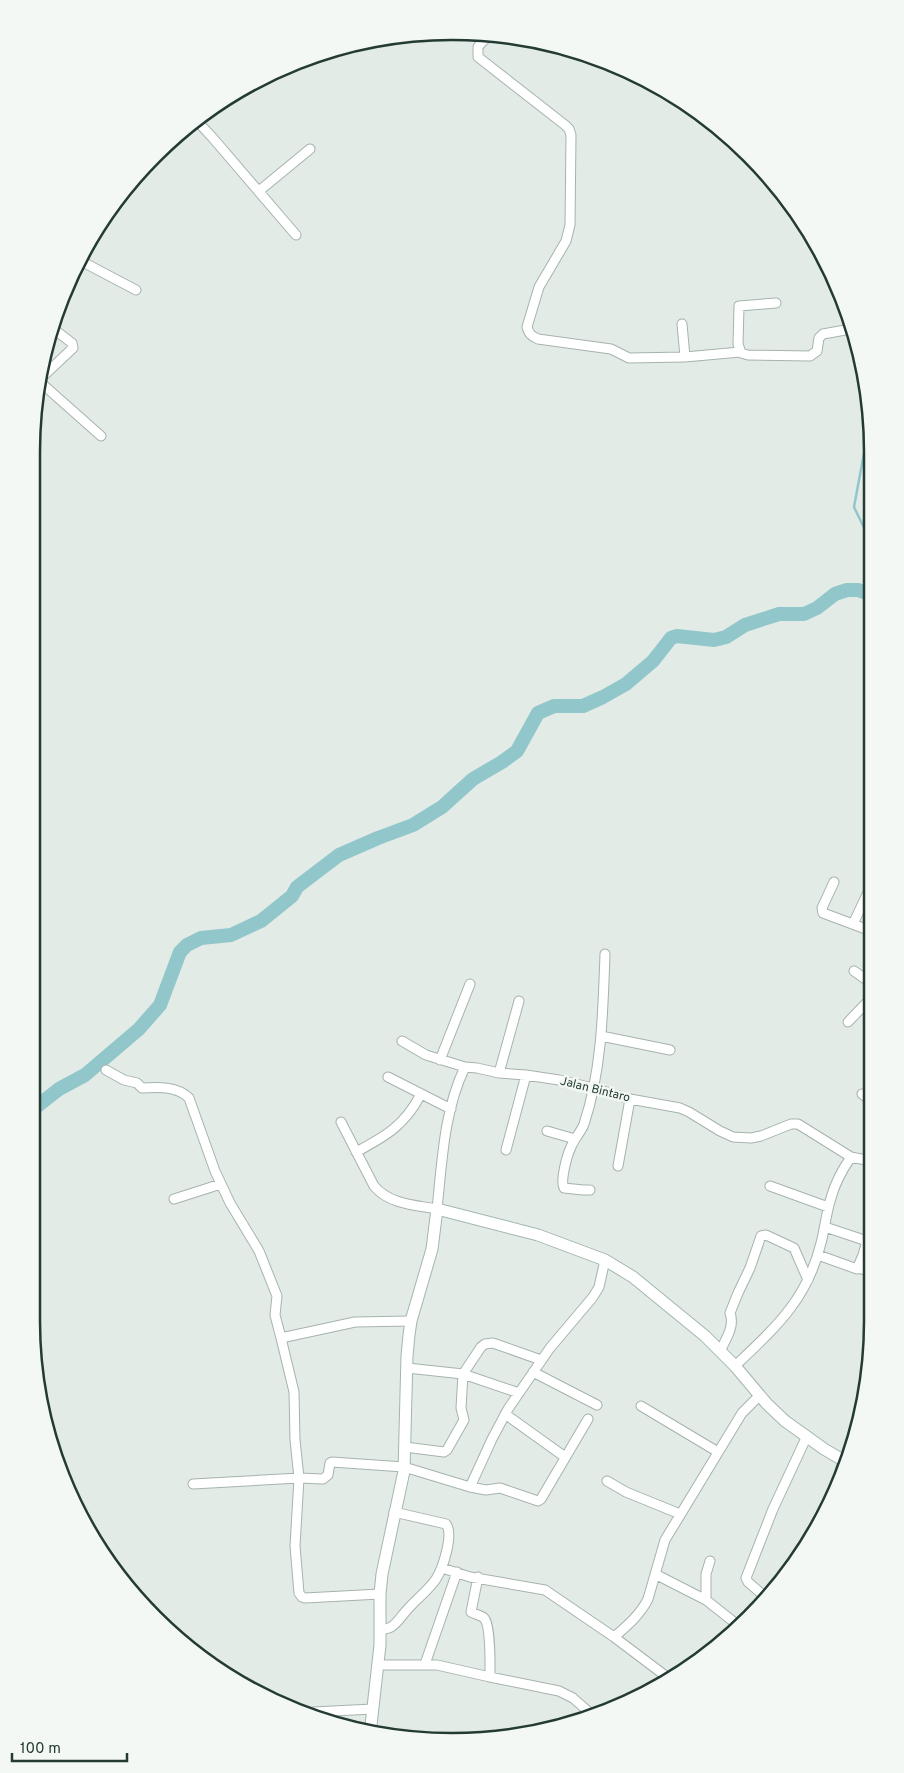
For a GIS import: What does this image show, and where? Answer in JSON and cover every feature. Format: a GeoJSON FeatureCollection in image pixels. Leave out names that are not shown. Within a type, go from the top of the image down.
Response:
{"type":"FeatureCollection","features":[{"type":"Feature","properties":{"kind":"street"},"geometry":{"type":"LineString","coordinates":[[483,41],[478,48],[478,57],[560,121],[569,129],[571,135],[570,225],[566,241],[539,288],[527,327],[528,333],[532,337],[611,349],[629,358],[685,357],[740,352],[748,355],[810,356],[817,351],[819,338],[823,334],[845,330]]}},
{"type":"Feature","properties":{"kind":"street"},"geometry":{"type":"LineString","coordinates":[[201,125],[296,235]]}},
{"type":"Feature","properties":{"kind":"street"},"geometry":{"type":"LineString","coordinates":[[259,191],[310,149]]}},
{"type":"Feature","properties":{"kind":"street"},"geometry":{"type":"LineString","coordinates":[[86,263],[136,290]]}},
{"type":"Feature","properties":{"kind":"street"},"geometry":{"type":"LineString","coordinates":[[740,352],[738,344],[739,306],[776,303]]}},
{"type":"Feature","properties":{"kind":"street"},"geometry":{"type":"LineString","coordinates":[[682,324],[685,357]]}},
{"type":"Feature","properties":{"kind":"street"},"geometry":{"type":"LineString","coordinates":[[48,372],[73,348],[72,343],[58,332]]}},
{"type":"Feature","properties":{"kind":"street"},"geometry":{"type":"LineString","coordinates":[[46,387],[100,436]]}},
{"type":"Feature","properties":{"kind":"street"},"geometry":{"type":"LineString","coordinates":[[834,882],[822,910],[825,915],[864,928]]}},
{"type":"Feature","properties":{"kind":"street"},"geometry":{"type":"LineString","coordinates":[[853,924],[864,899]]}},
{"type":"Feature","properties":{"kind":"street"},"geometry":{"type":"LineString","coordinates":[[590,1190],[564,1188],[562,1185],[570,1148],[584,1124],[593,1088],[603,1018],[604,954]]}},
{"type":"Feature","properties":{"kind":"street"},"geometry":{"type":"LineString","coordinates":[[854,971],[864,978]]}},
{"type":"Feature","properties":{"kind":"street"},"geometry":{"type":"LineString","coordinates":[[440,1060],[470,984]]}},
{"type":"Feature","properties":{"kind":"street"},"geometry":{"type":"LineString","coordinates":[[499,1074],[519,1001]]}},
{"type":"Feature","properties":{"kind":"street"},"geometry":{"type":"LineString","coordinates":[[848,1022],[864,1005]]}},
{"type":"Feature","properties":{"kind":"street"},"geometry":{"type":"LineString","coordinates":[[601,1036],[670,1050]]}},
{"type":"Feature","properties":{"kind":"street","name":"Jalan Bintaro"},"geometry":{"type":"LineString","coordinates":[[402,1041],[426,1055],[465,1068],[477,1068],[499,1074],[526,1075],[593,1088],[630,1099],[680,1108],[690,1112],[720,1131],[741,1138],[761,1136],[791,1124],[798,1124],[851,1157]]}},
{"type":"Feature","properties":{"kind":"street"},"geometry":{"type":"LineString","coordinates":[[371,1725],[378,1665],[380,1594],[385,1556],[402,1485],[404,1467],[407,1368],[411,1321],[432,1249],[444,1143],[458,1081],[465,1068]]}},
{"type":"Feature","properties":{"kind":"street"},"geometry":{"type":"LineString","coordinates":[[106,1070],[124,1080],[137,1083],[142,1088],[162,1087],[183,1092],[189,1098],[215,1172],[230,1203],[257,1246],[277,1296],[275,1315],[294,1392],[298,1478],[295,1546],[300,1596],[305,1598],[380,1594]]}},
{"type":"Feature","properties":{"kind":"street"},"geometry":{"type":"LineString","coordinates":[[506,1150],[526,1075]]}},
{"type":"Feature","properties":{"kind":"street"},"geometry":{"type":"LineString","coordinates":[[388,1077],[451,1109]]}},
{"type":"Feature","properties":{"kind":"street"},"geometry":{"type":"LineString","coordinates":[[356,1152],[396,1128],[410,1112],[421,1094]]}},
{"type":"Feature","properties":{"kind":"street"},"geometry":{"type":"LineString","coordinates":[[618,1166],[630,1099]]}},
{"type":"Feature","properties":{"kind":"street"},"geometry":{"type":"LineString","coordinates":[[341,1122],[374,1186],[384,1196],[400,1202],[437,1209],[538,1235],[605,1260],[633,1277],[705,1336],[735,1366],[784,1421],[840,1459]]}},
{"type":"Feature","properties":{"kind":"street"},"geometry":{"type":"LineString","coordinates":[[547,1131],[575,1139]]}},
{"type":"Feature","properties":{"kind":"street"},"geometry":{"type":"LineString","coordinates":[[735,1366],[784,1319],[808,1280],[818,1255],[828,1207],[840,1174],[851,1157],[864,1160]]}},
{"type":"Feature","properties":{"kind":"street"},"geometry":{"type":"LineString","coordinates":[[174,1199],[221,1184]]}},
{"type":"Feature","properties":{"kind":"street"},"geometry":{"type":"LineString","coordinates":[[770,1186],[828,1207]]}},
{"type":"Feature","properties":{"kind":"street"},"geometry":{"type":"LineString","coordinates":[[825,1227],[864,1240]]}},
{"type":"Feature","properties":{"kind":"street"},"geometry":{"type":"LineString","coordinates":[[720,1351],[732,1325],[733,1319],[730,1313],[763,1235],[794,1248],[808,1280]]}},
{"type":"Feature","properties":{"kind":"street"},"geometry":{"type":"LineString","coordinates":[[818,1255],[864,1270]]}},
{"type":"Feature","properties":{"kind":"street"},"geometry":{"type":"LineString","coordinates":[[858,1268],[864,1255]]}},
{"type":"Feature","properties":{"kind":"street"},"geometry":{"type":"LineString","coordinates":[[470,1487],[505,1414],[541,1360],[593,1297],[599,1287],[605,1260]]}},
{"type":"Feature","properties":{"kind":"street"},"geometry":{"type":"LineString","coordinates":[[281,1338],[355,1322],[411,1321]]}},
{"type":"Feature","properties":{"kind":"street"},"geometry":{"type":"LineString","coordinates":[[405,1447],[444,1452],[447,1450],[464,1420],[461,1408],[463,1374],[478,1349],[488,1343],[493,1343],[541,1360]]}},
{"type":"Feature","properties":{"kind":"street"},"geometry":{"type":"LineString","coordinates":[[407,1368],[463,1374],[519,1393]]}},
{"type":"Feature","properties":{"kind":"street"},"geometry":{"type":"LineString","coordinates":[[533,1372],[597,1405]]}},
{"type":"Feature","properties":{"kind":"street"},"geometry":{"type":"LineString","coordinates":[[614,1637],[631,1623],[644,1606],[648,1599],[665,1540],[742,1413],[760,1395]]}},
{"type":"Feature","properties":{"kind":"street"},"geometry":{"type":"LineString","coordinates":[[641,1406],[718,1452]]}},
{"type":"Feature","properties":{"kind":"street"},"geometry":{"type":"LineString","coordinates":[[505,1414],[565,1457]]}},
{"type":"Feature","properties":{"kind":"street"},"geometry":{"type":"LineString","coordinates":[[193,1484],[298,1478],[325,1479],[332,1462],[404,1467],[470,1487],[486,1490],[500,1488],[536,1501],[539,1500],[588,1419]]}},
{"type":"Feature","properties":{"kind":"street"},"geometry":{"type":"LineString","coordinates":[[761,1594],[746,1578],[773,1509],[807,1436]]}},
{"type":"Feature","properties":{"kind":"street"},"geometry":{"type":"LineString","coordinates":[[607,1481],[626,1492],[680,1514]]}},
{"type":"Feature","properties":{"kind":"street"},"geometry":{"type":"LineString","coordinates":[[380,1630],[390,1628],[397,1622],[412,1603],[429,1588],[442,1568],[450,1540],[448,1526],[443,1522],[394,1512]]}},
{"type":"Feature","properties":{"kind":"street"},"geometry":{"type":"LineString","coordinates":[[706,1600],[706,1574],[710,1561]]}},
{"type":"Feature","properties":{"kind":"street"},"geometry":{"type":"LineString","coordinates":[[442,1568],[470,1577],[546,1590],[664,1675]]}},
{"type":"Feature","properties":{"kind":"street"},"geometry":{"type":"LineString","coordinates":[[424,1664],[457,1572]]}},
{"type":"Feature","properties":{"kind":"street"},"geometry":{"type":"LineString","coordinates":[[655,1574],[706,1600],[733,1622]]}},
{"type":"Feature","properties":{"kind":"street"},"geometry":{"type":"LineString","coordinates":[[478,1577],[471,1612],[482,1616],[486,1622],[490,1654],[490,1677]]}},
{"type":"Feature","properties":{"kind":"street"},"geometry":{"type":"LineString","coordinates":[[378,1665],[437,1665],[565,1692],[587,1710]]}},
{"type":"Feature","properties":{"kind":"street"},"geometry":{"type":"LineString","coordinates":[[322,1712],[373,1709]]}},
{"type":"Feature","properties":{"kind":"waterway"},"geometry":{"type":"LineString","coordinates":[[864,453],[854,507],[864,528]]}},
{"type":"Feature","properties":{"kind":"waterway"},"geometry":{"type":"LineString","coordinates":[[40,1104],[59,1089],[85,1075],[139,1029],[160,1005],[180,952],[187,945],[201,938],[231,935],[261,921],[292,896],[297,887],[339,855],[413,825],[442,807],[473,779],[517,751],[538,713],[554,706],[583,706],[603,697],[626,684],[653,661],[671,638],[677,636],[714,640],[726,637],[745,625],[779,614],[804,614],[817,608],[835,594],[847,590],[864,592]]}}]}
